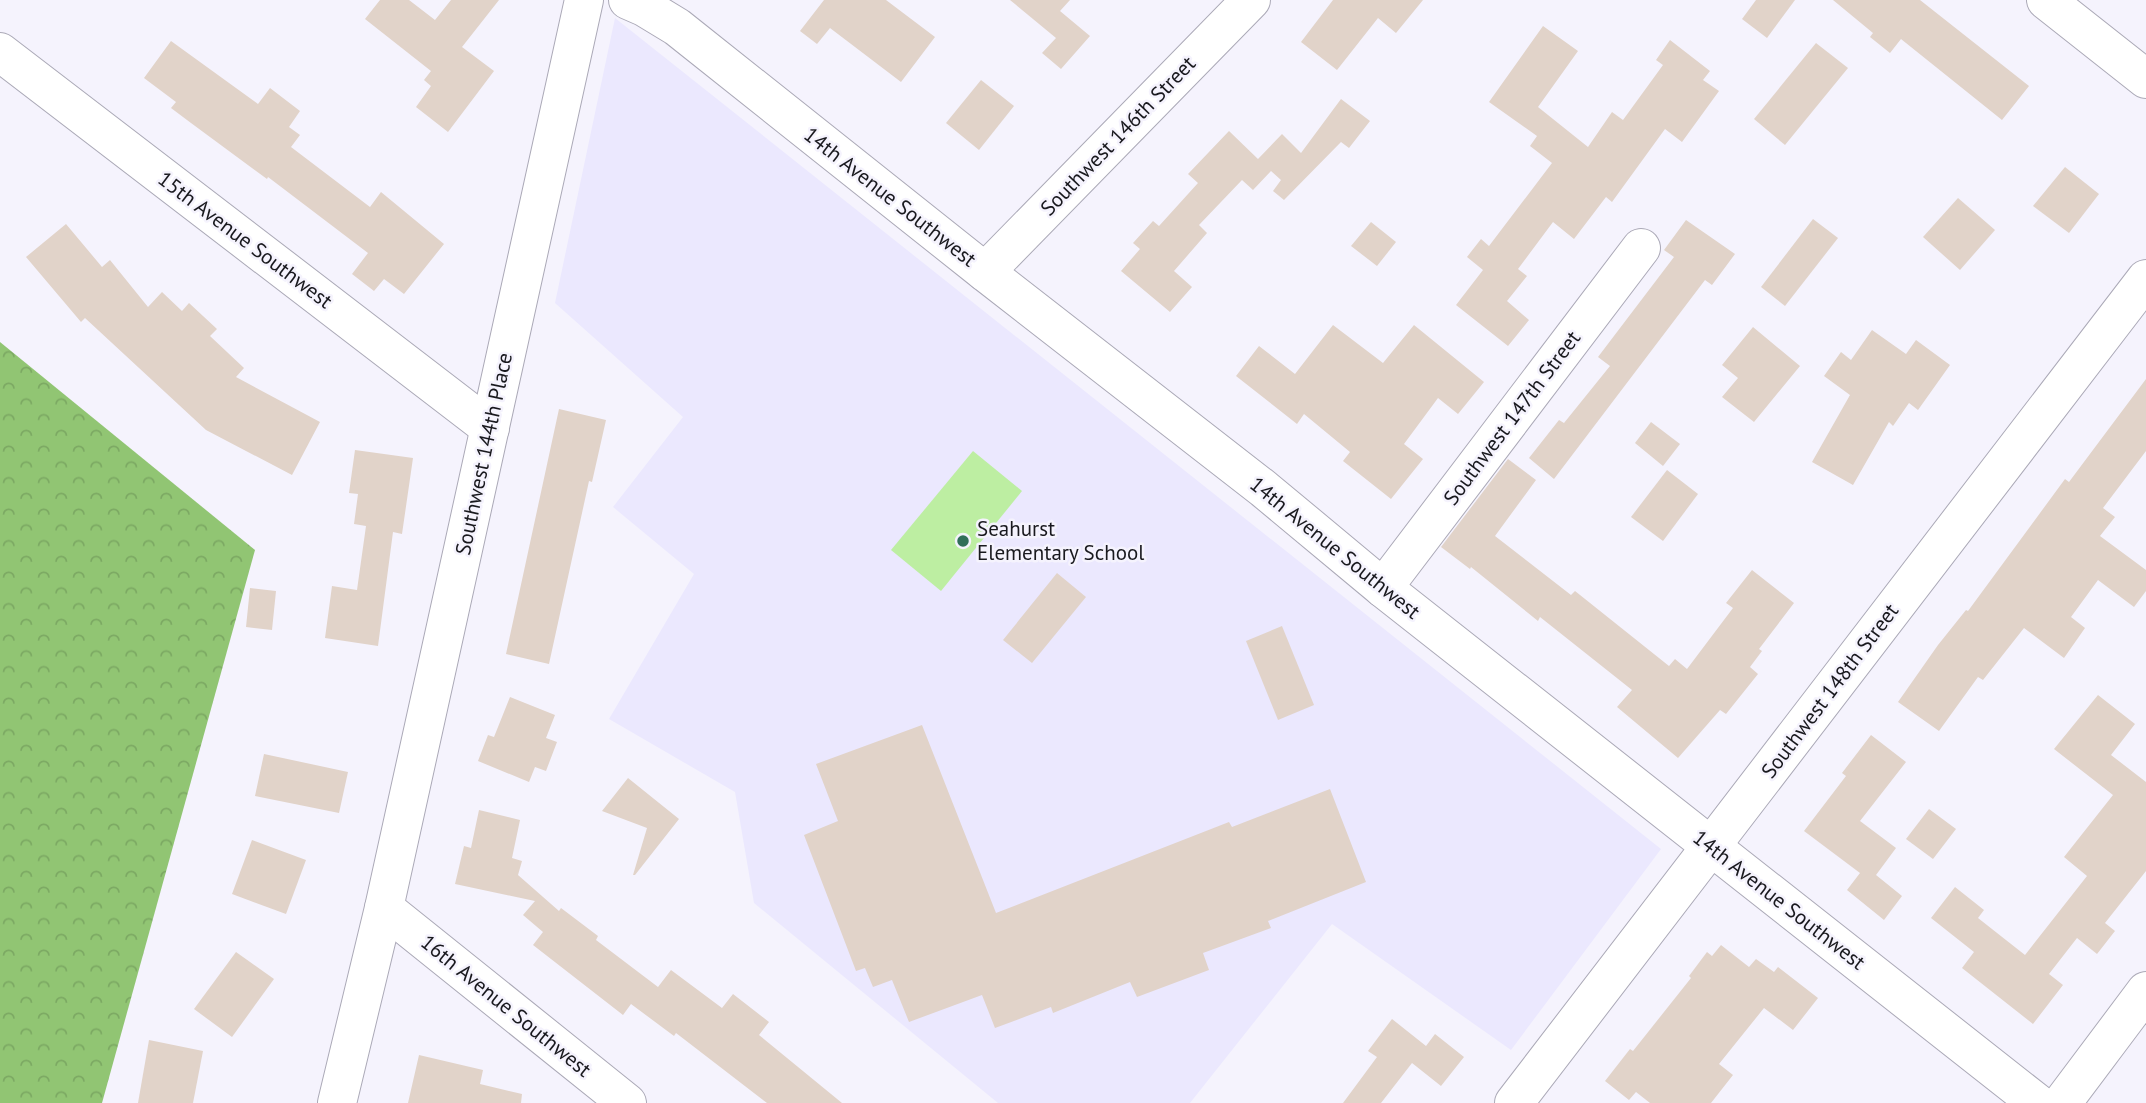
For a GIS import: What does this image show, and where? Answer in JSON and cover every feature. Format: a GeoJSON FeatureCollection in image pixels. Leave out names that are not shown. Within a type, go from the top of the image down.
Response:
{"type":"FeatureCollection","features":[{"type":"Feature","properties":{"kind":"street","name":"Southwest 144th Place"},"geometry":{"type":"LineString","coordinates":[[384,908],[584,0]]}},
{"type":"Feature","properties":{"kind":"street","name":"14th Avenue Southwest"},"geometry":{"type":"LineString","coordinates":[[628,0],[677,27],[1264,489],[1383,588],[1710,847],[2037,1103]]}},
{"type":"Feature","properties":{"kind":"street","name":"Southwest 146th Street"},"geometry":{"type":"LineString","coordinates":[[985,272],[1251,0]]}},
{"type":"Feature","properties":{"kind":"street"},"geometry":{"type":"LineString","coordinates":[[2046,0],[2146,79]]}},
{"type":"Feature","properties":{"kind":"street","name":"15th Avenue Southwest"},"geometry":{"type":"LineString","coordinates":[[0,52],[490,428]]}},
{"type":"Feature","properties":{"kind":"street","name":"Southwest 147th Street"},"geometry":{"type":"LineString","coordinates":[[1383,588],[1641,248]]}},
{"type":"Feature","properties":{"kind":"street","name":"Southwest 148th Street"},"geometry":{"type":"LineString","coordinates":[[1514,1103],[2146,279]]}},
{"type":"Feature","properties":{"kind":"street"},"geometry":{"type":"LineString","coordinates":[[337,1103],[384,908]]}},
{"type":"Feature","properties":{"kind":"street","name":"16th Avenue Southwest"},"geometry":{"type":"LineString","coordinates":[[384,908],[627,1103]]}},
{"type":"Feature","properties":{"kind":"street"},"geometry":{"type":"LineString","coordinates":[[2062,1103],[2146,991]]}},
{"type":"Feature","properties":{"kind":"shaded area","name":"Seahurst Elementary School"},"geometry":{"type":"Polygon","coordinates":[[[615,18],[1661,849],[1511,1050],[1332,924],[1190,1103],[998,1103],[754,903],[735,792],[609,719],[694,574],[613,507],[683,417],[555,303],[615,18]]]}},
{"type":"Feature","properties":{"kind":"green space"},"geometry":{"type":"Polygon","coordinates":[[[0,342],[255,550],[102,1103],[0,1103],[0,342]]]}},
{"type":"Feature","properties":{"kind":"green space"},"geometry":{"type":"Polygon","coordinates":[[[973,451],[1022,491],[941,591],[891,550],[973,451]]]}},
{"type":"Feature","properties":{"kind":"building"},"geometry":{"type":"Polygon","coordinates":[[[380,0],[409,0],[435,20],[451,0],[499,0],[462,47],[494,71],[448,132],[416,107],[431,86],[424,80],[431,71],[365,19],[380,0]]]}},
{"type":"Feature","properties":{"kind":"building"},"geometry":{"type":"Polygon","coordinates":[[[824,0],[886,0],[935,37],[901,82],[830,28],[817,44],[800,31],[824,0]]]}},
{"type":"Feature","properties":{"kind":"building"},"geometry":{"type":"Polygon","coordinates":[[[1010,0],[1070,0],[1060,11],[1090,36],[1061,69],[1042,53],[1056,38],[1010,0]]]}},
{"type":"Feature","properties":{"kind":"building"},"geometry":{"type":"Polygon","coordinates":[[[1333,0],[1423,0],[1396,33],[1378,18],[1337,70],[1301,42],[1333,0]]]}},
{"type":"Feature","properties":{"kind":"building"},"geometry":{"type":"Polygon","coordinates":[[[1756,0],[1795,0],[1767,38],[1742,19],[1756,0]]]}},
{"type":"Feature","properties":{"kind":"building"},"geometry":{"type":"Polygon","coordinates":[[[1833,0],[1920,0],[2029,86],[2002,120],[1901,39],[1890,53],[1870,37],[1873,33],[1833,0]]]}},
{"type":"Feature","properties":{"kind":"building"},"geometry":{"type":"Polygon","coordinates":[[[1543,26],[1578,51],[1538,107],[1588,147],[1612,112],[1623,120],[1663,65],[1656,60],[1670,40],[1710,71],[1703,80],[1719,91],[1682,142],[1665,129],[1612,202],[1606,197],[1574,239],[1553,222],[1518,269],[1527,276],[1507,301],[1529,320],[1508,346],[1456,305],[1483,270],[1467,257],[1481,239],[1489,246],[1552,163],[1530,146],[1537,136],[1489,102],[1543,26]]]}},
{"type":"Feature","properties":{"kind":"building"},"geometry":{"type":"Polygon","coordinates":[[[171,41],[258,104],[270,88],[300,111],[289,127],[300,135],[291,147],[370,207],[381,192],[444,244],[404,294],[384,279],[374,291],[352,274],[368,253],[171,108],[176,102],[144,78],[171,41]]]}},
{"type":"Feature","properties":{"kind":"building"},"geometry":{"type":"Polygon","coordinates":[[[1816,43],[1848,68],[1785,145],[1754,119],[1816,43]]]}},
{"type":"Feature","properties":{"kind":"building"},"geometry":{"type":"Polygon","coordinates":[[[981,80],[1014,106],[979,150],[946,123],[981,80]]]}},
{"type":"Feature","properties":{"kind":"building"},"geometry":{"type":"Polygon","coordinates":[[[1341,99],[1370,121],[1349,148],[1341,142],[1284,200],[1273,191],[1281,180],[1271,171],[1253,190],[1242,180],[1199,225],[1207,233],[1174,271],[1192,287],[1170,312],[1121,271],[1140,249],[1133,243],[1153,221],[1159,226],[1198,183],[1188,174],[1229,131],[1258,159],[1282,134],[1301,153],[1341,99]]]}},
{"type":"Feature","properties":{"kind":"building"},"geometry":{"type":"Polygon","coordinates":[[[2065,167],[2099,194],[2069,233],[2033,206],[2065,167]]]}},
{"type":"Feature","properties":{"kind":"building"},"geometry":{"type":"Polygon","coordinates":[[[1958,198],[1995,230],[1960,270],[1923,237],[1958,198]]]}},
{"type":"Feature","properties":{"kind":"building"},"geometry":{"type":"Polygon","coordinates":[[[1813,219],[1838,238],[1785,306],[1761,287],[1813,219]]]}},
{"type":"Feature","properties":{"kind":"building"},"geometry":{"type":"Polygon","coordinates":[[[1686,220],[1735,254],[1712,285],[1705,280],[1554,479],[1529,458],[1559,420],[1564,423],[1610,366],[1598,357],[1674,257],[1664,250],[1686,220]]]}},
{"type":"Feature","properties":{"kind":"building"},"geometry":{"type":"Polygon","coordinates":[[[1371,222],[1396,242],[1377,266],[1351,246],[1371,222]]]}},
{"type":"Feature","properties":{"kind":"building"},"geometry":{"type":"Polygon","coordinates":[[[66,224],[102,267],[110,260],[148,307],[162,292],[182,311],[189,303],[217,329],[210,336],[244,368],[236,377],[320,422],[292,475],[206,430],[85,318],[81,322],[26,257],[66,224]]]}},
{"type":"Feature","properties":{"kind":"building"},"geometry":{"type":"Polygon","coordinates":[[[1333,325],[1383,363],[1414,325],[1484,382],[1458,414],[1438,398],[1404,444],[1423,459],[1391,499],[1343,461],[1350,452],[1304,414],[1297,424],[1236,376],[1259,346],[1295,374],[1333,325]]]}},
{"type":"Feature","properties":{"kind":"building"},"geometry":{"type":"Polygon","coordinates":[[[1753,327],[1800,366],[1754,422],[1722,397],[1738,378],[1722,365],[1753,327]]]}},
{"type":"Feature","properties":{"kind":"building"},"geometry":{"type":"Polygon","coordinates":[[[1872,330],[1906,354],[1916,340],[1950,365],[1918,410],[1909,403],[1893,426],[1889,422],[1853,485],[1812,462],[1850,395],[1824,376],[1841,352],[1851,360],[1872,330]]]}},
{"type":"Feature","properties":{"kind":"building"},"geometry":{"type":"Polygon","coordinates":[[[2146,379],[2146,451],[2103,508],[2115,517],[2100,536],[2146,570],[2146,591],[2134,607],[2098,580],[2071,617],[2085,628],[2064,658],[2024,628],[1983,680],[1978,677],[1939,731],[1898,702],[1938,645],[1966,610],[1968,611],[2065,479],[2069,482],[2146,379]]]}},
{"type":"Feature","properties":{"kind":"building"},"geometry":{"type":"Polygon","coordinates":[[[559,409],[606,420],[592,482],[589,481],[549,664],[506,654],[559,409]]]}},
{"type":"Feature","properties":{"kind":"building"},"geometry":{"type":"Polygon","coordinates":[[[1651,422],[1680,444],[1663,466],[1635,443],[1651,422]]]}},
{"type":"Feature","properties":{"kind":"building"},"geometry":{"type":"Polygon","coordinates":[[[355,450],[413,458],[402,534],[393,532],[378,646],[325,638],[332,586],[357,590],[366,526],[354,524],[358,494],[349,493],[355,450]]]}},
{"type":"Feature","properties":{"kind":"building"},"geometry":{"type":"Polygon","coordinates":[[[1508,459],[1536,480],[1495,536],[1571,595],[1575,591],[1669,666],[1675,659],[1687,669],[1733,608],[1726,603],[1752,570],[1794,603],[1759,649],[1762,651],[1750,667],[1758,674],[1726,714],[1720,710],[1678,758],[1617,707],[1632,690],[1540,617],[1538,621],[1471,567],[1470,569],[1441,547],[1508,459]]]}},
{"type":"Feature","properties":{"kind":"building"},"geometry":{"type":"Polygon","coordinates":[[[1667,470],[1698,494],[1663,541],[1631,517],[1667,470]]]}},
{"type":"Feature","properties":{"kind":"building"},"geometry":{"type":"Polygon","coordinates":[[[1057,573],[1086,597],[1032,663],[1003,640],[1057,573]]]}},
{"type":"Feature","properties":{"kind":"building"},"geometry":{"type":"Polygon","coordinates":[[[250,588],[276,591],[272,630],[246,627],[250,588]]]}},
{"type":"Feature","properties":{"kind":"building"},"geometry":{"type":"Polygon","coordinates":[[[1282,626],[1314,705],[1278,720],[1246,641],[1282,626]]]}},
{"type":"Feature","properties":{"kind":"building"},"geometry":{"type":"Polygon","coordinates":[[[2098,695],[2135,724],[2111,755],[2146,782],[2146,871],[2105,923],[2115,931],[2097,954],[2077,938],[2049,974],[2063,985],[2033,1024],[1962,968],[1974,952],[1931,918],[1955,887],[1984,910],[1978,918],[2025,955],[2087,876],[2064,857],[2113,795],[2054,749],[2098,695]]]}},
{"type":"Feature","properties":{"kind":"building"},"geometry":{"type":"Polygon","coordinates":[[[510,697],[555,715],[546,738],[557,742],[546,771],[535,767],[529,782],[478,761],[488,735],[494,737],[510,697]]]}},
{"type":"Feature","properties":{"kind":"building"},"geometry":{"type":"Polygon","coordinates":[[[922,725],[996,913],[1229,822],[1232,827],[1330,789],[1366,882],[1268,921],[1271,928],[1203,953],[1209,970],[1137,997],[1130,982],[1053,1013],[1051,1007],[995,1028],[982,995],[909,1022],[892,980],[873,987],[865,968],[856,971],[804,835],[838,821],[816,764],[922,725]]]}},
{"type":"Feature","properties":{"kind":"building"},"geometry":{"type":"Polygon","coordinates":[[[1871,735],[1906,762],[1860,821],[1896,848],[1876,875],[1902,896],[1884,920],[1847,890],[1860,873],[1804,831],[1846,776],[1842,773],[1871,735]]]}},
{"type":"Feature","properties":{"kind":"building"},"geometry":{"type":"Polygon","coordinates":[[[264,754],[348,772],[339,813],[255,796],[264,754]]]}},
{"type":"Feature","properties":{"kind":"building"},"geometry":{"type":"Polygon","coordinates":[[[628,778],[679,819],[635,875],[647,828],[602,811],[628,778]]]}},
{"type":"Feature","properties":{"kind":"building"},"geometry":{"type":"Polygon","coordinates":[[[1929,809],[1956,829],[1933,859],[1906,839],[1929,809]]]}},
{"type":"Feature","properties":{"kind":"building"},"geometry":{"type":"Polygon","coordinates":[[[479,810],[520,820],[512,858],[522,861],[518,875],[559,911],[561,908],[598,936],[596,940],[658,987],[671,970],[722,1008],[733,994],[769,1022],[759,1035],[842,1103],[767,1103],[676,1033],[674,1036],[631,1004],[623,1015],[533,945],[543,932],[523,915],[535,901],[455,884],[464,846],[471,848],[479,810]]]}},
{"type":"Feature","properties":{"kind":"building"},"geometry":{"type":"Polygon","coordinates":[[[252,840],[306,860],[286,914],[232,894],[252,840]]]}},
{"type":"Feature","properties":{"kind":"building"},"geometry":{"type":"Polygon","coordinates":[[[1721,945],[1749,967],[1756,959],[1774,972],[1778,967],[1818,998],[1793,1030],[1764,1008],[1719,1064],[1733,1075],[1711,1103],[1650,1103],[1636,1092],[1629,1100],[1605,1081],[1630,1049],[1633,1051],[1691,978],[1689,976],[1707,952],[1712,956],[1721,945]]]}},
{"type":"Feature","properties":{"kind":"building"},"geometry":{"type":"Polygon","coordinates":[[[236,952],[274,979],[232,1037],[194,1009],[236,952]]]}},
{"type":"Feature","properties":{"kind":"building"},"geometry":{"type":"Polygon","coordinates":[[[1392,1019],[1426,1046],[1435,1034],[1464,1057],[1441,1086],[1412,1063],[1381,1103],[1343,1103],[1377,1057],[1368,1051],[1392,1019]]]}},
{"type":"Feature","properties":{"kind":"building"},"geometry":{"type":"Polygon","coordinates":[[[149,1040],[203,1051],[193,1103],[138,1103],[149,1040]]]}},
{"type":"Feature","properties":{"kind":"building"},"geometry":{"type":"Polygon","coordinates":[[[419,1055],[483,1070],[480,1084],[522,1094],[521,1103],[408,1103],[419,1055]]]}},
{"type":"Feature","properties":{"kind":"place","name":"Seahurst Elementary School"},"geometry":{"type":"Point","coordinates":[963,541]}}]}
